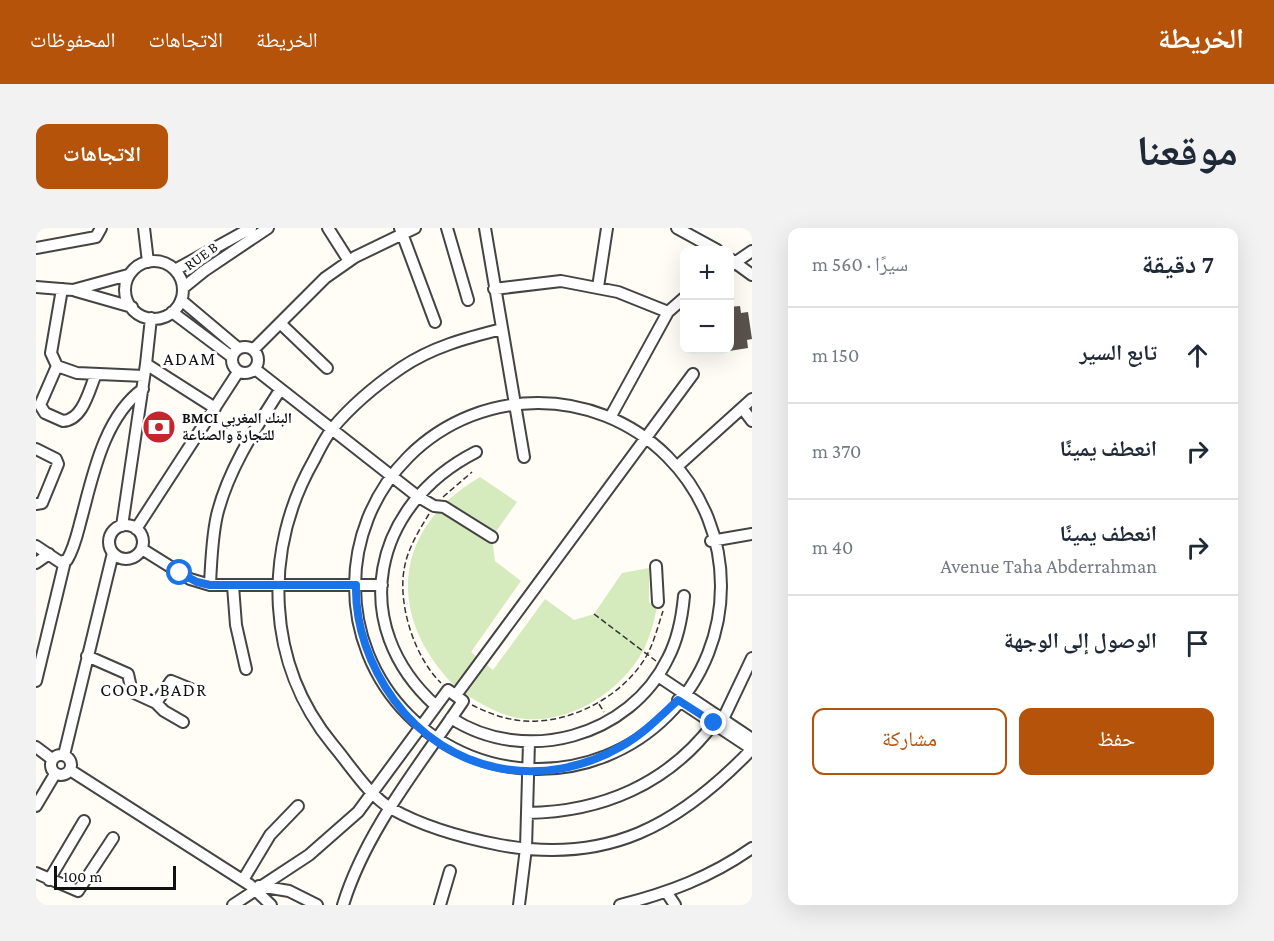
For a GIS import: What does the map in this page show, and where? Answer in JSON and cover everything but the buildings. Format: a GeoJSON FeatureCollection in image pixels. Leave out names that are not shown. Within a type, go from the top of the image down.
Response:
{"type":"FeatureCollection","features":[{"type":"Feature","properties":{"kind":"street"},"geometry":{"type":"LineString","coordinates":[[36,248],[96,237],[101,228]]}},
{"type":"Feature","properties":{"kind":"street"},"geometry":{"type":"LineString","coordinates":[[144,228],[148,262]]}},
{"type":"Feature","properties":{"kind":"street","name":"RUE B"},"geometry":{"type":"LineString","coordinates":[[175,270],[251,228]]}},
{"type":"Feature","properties":{"kind":"street","name":"RUE B"},"geometry":{"type":"LineString","coordinates":[[183,288],[268,228]]}},
{"type":"Feature","properties":{"kind":"street"},"geometry":{"type":"LineString","coordinates":[[328,228],[349,261]]}},
{"type":"Feature","properties":{"kind":"street"},"geometry":{"type":"LineString","coordinates":[[253,350],[324,278],[401,230],[415,228]]}},
{"type":"Feature","properties":{"kind":"street"},"geometry":{"type":"LineString","coordinates":[[447,228],[468,300]]}},
{"type":"Feature","properties":{"kind":"street"},"geometry":{"type":"LineString","coordinates":[[485,228],[524,457]]}},
{"type":"Feature","properties":{"kind":"street"},"geometry":{"type":"LineString","coordinates":[[598,287],[607,228]]}},
{"type":"Feature","properties":{"kind":"street"},"geometry":{"type":"LineString","coordinates":[[677,228],[710,246]]}},
{"type":"Feature","properties":{"kind":"street"},"geometry":{"type":"LineString","coordinates":[[401,230],[435,322]]}},
{"type":"Feature","properties":{"kind":"street"},"geometry":{"type":"LineString","coordinates":[[734,260],[752,250]]}},
{"type":"Feature","properties":{"kind":"street"},"geometry":{"type":"LineString","coordinates":[[36,287],[68,290],[132,307],[151,318],[172,312],[180,300],[183,288],[175,270],[165,263],[148,262],[128,276],[68,290]]}},
{"type":"Feature","properties":{"kind":"street"},"geometry":{"type":"LineString","coordinates":[[734,264],[752,275]]}},
{"type":"Feature","properties":{"kind":"street"},"geometry":{"type":"LineString","coordinates":[[128,276],[126,295],[132,307]]}},
{"type":"Feature","properties":{"kind":"street"},"geometry":{"type":"LineString","coordinates":[[494,289],[561,281],[598,287],[645,301],[668,312]]}},
{"type":"Feature","properties":{"kind":"street"},"geometry":{"type":"LineString","coordinates":[[68,290],[51,353],[57,366],[77,373],[144,376]]}},
{"type":"Feature","properties":{"kind":"street"},"geometry":{"type":"LineString","coordinates":[[180,300],[235,353]]}},
{"type":"Feature","properties":{"kind":"street"},"geometry":{"type":"LineString","coordinates":[[612,414],[668,312],[682,300]]}},
{"type":"Feature","properties":{"kind":"street"},"geometry":{"type":"LineString","coordinates":[[172,312],[235,353]]}},
{"type":"Feature","properties":{"kind":"street"},"geometry":{"type":"LineString","coordinates":[[64,755],[113,553],[110,544],[111,535],[122,526],[143,389],[151,318]]}},
{"type":"Feature","properties":{"kind":"street"},"geometry":{"type":"LineString","coordinates":[[280,323],[327,368]]}},
{"type":"Feature","properties":{"kind":"street"},"geometry":{"type":"LineString","coordinates":[[502,329],[442,346],[402,367],[367,394],[331,430],[304,477],[292,507],[280,551],[276,586],[286,652],[315,723],[373,792],[391,809],[454,834],[526,848],[559,850],[584,848],[643,832],[689,807],[725,777],[752,749],[718,721]]}},
{"type":"Feature","properties":{"kind":"street"},"geometry":{"type":"LineString","coordinates":[[248,347],[253,350],[258,361],[255,369],[245,374],[238,372],[233,367],[235,353],[248,347]]}},
{"type":"Feature","properties":{"kind":"street"},"geometry":{"type":"LineString","coordinates":[[146,364],[215,408]]}},
{"type":"Feature","properties":{"kind":"street"},"geometry":{"type":"LineString","coordinates":[[57,366],[40,405],[45,413],[63,421],[75,417],[96,374]]}},
{"type":"Feature","properties":{"kind":"street"},"geometry":{"type":"LineString","coordinates":[[255,369],[417,496],[434,506],[444,507],[492,537]]}},
{"type":"Feature","properties":{"kind":"street"},"geometry":{"type":"LineString","coordinates":[[136,529],[238,372]]}},
{"type":"Feature","properties":{"kind":"street"},"geometry":{"type":"LineString","coordinates":[[251,885],[294,866],[358,812],[436,706],[456,695],[693,374]]}},
{"type":"Feature","properties":{"kind":"street"},"geometry":{"type":"LineString","coordinates":[[36,681],[65,561],[69,557],[88,492],[122,408],[143,389]]}},
{"type":"Feature","properties":{"kind":"street"},"geometry":{"type":"LineString","coordinates":[[210,585],[214,533],[223,496],[242,455],[280,390]]}},
{"type":"Feature","properties":{"kind":"street"},"geometry":{"type":"LineString","coordinates":[[681,463],[752,399]]}},
{"type":"Feature","properties":{"kind":"street"},"geometry":{"type":"LineString","coordinates":[[562,404],[612,414],[649,433],[681,463],[700,498],[717,574],[716,613],[705,653],[680,696],[646,730],[608,754],[566,767],[528,771],[482,765],[455,755],[419,728],[389,694],[373,664],[361,632],[356,585],[359,553],[366,528],[378,501],[393,478],[415,455],[447,431],[486,413],[516,406],[562,404]]}},
{"type":"Feature","properties":{"kind":"street"},"geometry":{"type":"LineString","coordinates":[[743,409],[752,421]]}},
{"type":"Feature","properties":{"kind":"street"},"geometry":{"type":"LineString","coordinates":[[36,449],[56,459],[58,464],[46,497],[42,503],[36,504]]}},
{"type":"Feature","properties":{"kind":"street"},"geometry":{"type":"LineString","coordinates":[[436,706],[406,674],[395,653],[383,608],[382,585],[392,539],[401,518],[417,496],[453,464],[476,452]]}},
{"type":"Feature","properties":{"kind":"street"},"geometry":{"type":"LineString","coordinates":[[122,526],[136,529],[142,538],[142,549]]}},
{"type":"Feature","properties":{"kind":"street"},"geometry":{"type":"LineString","coordinates":[[711,541],[752,534]]}},
{"type":"Feature","properties":{"kind":"street"},"geometry":{"type":"LineString","coordinates":[[36,546],[60,562],[65,561]]}},
{"type":"Feature","properties":{"kind":"street"},"geometry":{"type":"LineString","coordinates":[[113,553],[129,559],[142,549]]}},
{"type":"Feature","properties":{"kind":"street"},"geometry":{"type":"LineString","coordinates":[[142,549],[190,579],[210,585],[382,585]]}},
{"type":"Feature","properties":{"kind":"street"},"geometry":{"type":"LineString","coordinates":[[36,563],[49,554]]}},
{"type":"Feature","properties":{"kind":"street"},"geometry":{"type":"LineString","coordinates":[[656,567],[658,602]]}},
{"type":"Feature","properties":{"kind":"street"},"geometry":{"type":"LineString","coordinates":[[233,586],[237,625],[246,669]]}},
{"type":"Feature","properties":{"kind":"street"},"geometry":{"type":"LineString","coordinates":[[452,718],[480,732],[529,742],[576,736],[599,727],[638,699],[661,671],[678,634],[684,596]]}},
{"type":"Feature","properties":{"kind":"street"},"geometry":{"type":"LineString","coordinates":[[87,656],[128,674],[132,692],[156,703],[164,711],[183,722]]}},
{"type":"Feature","properties":{"kind":"street"},"geometry":{"type":"LineString","coordinates":[[527,813],[571,811],[598,805],[634,791],[678,760],[718,721],[752,658]]}},
{"type":"Feature","properties":{"kind":"street"},"geometry":{"type":"LineString","coordinates":[[661,671],[680,696],[718,721],[752,739]]}},
{"type":"Feature","properties":{"kind":"street"},"geometry":{"type":"LineString","coordinates":[[156,703],[171,681],[193,690]]}},
{"type":"Feature","properties":{"kind":"street"},"geometry":{"type":"LineString","coordinates":[[343,905],[360,864],[391,809],[452,718],[456,695]]}},
{"type":"Feature","properties":{"kind":"street"},"geometry":{"type":"LineString","coordinates":[[519,905],[526,848],[529,742]]}},
{"type":"Feature","properties":{"kind":"street"},"geometry":{"type":"LineString","coordinates":[[36,747],[52,759]]}},
{"type":"Feature","properties":{"kind":"street"},"geometry":{"type":"LineString","coordinates":[[52,759],[64,755]]}},
{"type":"Feature","properties":{"kind":"street"},"geometry":{"type":"LineString","coordinates":[[64,755],[69,758],[70,770]]}},
{"type":"Feature","properties":{"kind":"street"},"geometry":{"type":"LineString","coordinates":[[52,759],[50,767],[55,774],[63,776],[70,770]]}},
{"type":"Feature","properties":{"kind":"street"},"geometry":{"type":"LineString","coordinates":[[70,770],[251,885],[272,905]]}},
{"type":"Feature","properties":{"kind":"street"},"geometry":{"type":"LineString","coordinates":[[36,806],[55,774]]}},
{"type":"Feature","properties":{"kind":"street"},"geometry":{"type":"LineString","coordinates":[[233,905],[251,885],[270,835],[298,806]]}},
{"type":"Feature","properties":{"kind":"street"},"geometry":{"type":"LineString","coordinates":[[49,880],[84,821]]}},
{"type":"Feature","properties":{"kind":"street"},"geometry":{"type":"LineString","coordinates":[[36,873],[73,891],[82,889],[113,838]]}},
{"type":"Feature","properties":{"kind":"street"},"geometry":{"type":"LineString","coordinates":[[620,905],[667,893],[703,878],[752,848]]}},
{"type":"Feature","properties":{"kind":"street"},"geometry":{"type":"LineString","coordinates":[[440,905],[450,871]]}},
{"type":"Feature","properties":{"kind":"street"},"geometry":{"type":"LineString","coordinates":[[251,885],[289,891],[317,905]]}},
{"type":"Feature","properties":{"kind":"street"},"geometry":{"type":"LineString","coordinates":[[523,886],[526,905]]}},
{"type":"Feature","properties":{"kind":"street"},"geometry":{"type":"LineString","coordinates":[[667,893],[675,905]]}},
{"type":"Feature","properties":{"kind":"path"},"geometry":{"type":"LineString","coordinates":[[472,472],[434,506],[413,540],[404,570],[407,621],[416,646],[437,679],[456,695],[489,713],[527,721],[575,713],[599,703],[635,672],[647,654],[664,607],[658,602]]}},
{"type":"Feature","properties":{"kind":"path"},"geometry":{"type":"LineString","coordinates":[[594,614],[647,654],[661,671]]}},
{"type":"Feature","properties":{"kind":"green space"},"geometry":{"type":"Polygon","coordinates":[[[480,477],[517,502],[492,537],[495,561],[521,581],[471,652],[477,657],[455,686],[432,659],[417,631],[409,603],[409,574],[415,547],[430,521],[451,498],[480,477]]]}},
{"type":"Feature","properties":{"kind":"green space"},"geometry":{"type":"Polygon","coordinates":[[[649,568],[649,602],[657,607],[652,629],[643,651],[634,666],[622,679],[593,702],[560,716],[525,719],[494,710],[466,694],[487,665],[493,670],[545,599],[574,620],[594,614],[622,573],[649,568]]]}},
{"type":"Feature","properties":{"kind":"place","name":"BMCI البنك المغربي للتجارة والصناعة"},"geometry":{"type":"Point","coordinates":[159,427]}},
{"type":"Feature","properties":{"kind":"district","name":"ADAM"},"geometry":{"type":"Point","coordinates":[190,359]}},
{"type":"Feature","properties":{"kind":"district","name":"COOP. BADR"},"geometry":{"type":"Point","coordinates":[154,690]}},
{"type":"Feature","properties":{"kind":"route"},"geometry":{"type":"LineString","coordinates":[[180,573],[197,582],[210,585],[356,585],[361,632],[375,670],[389,694],[408,718],[430,738],[455,755],[482,765],[510,770],[538,771],[580,764],[608,754],[634,739],[678,700],[714,723]]}}]}
